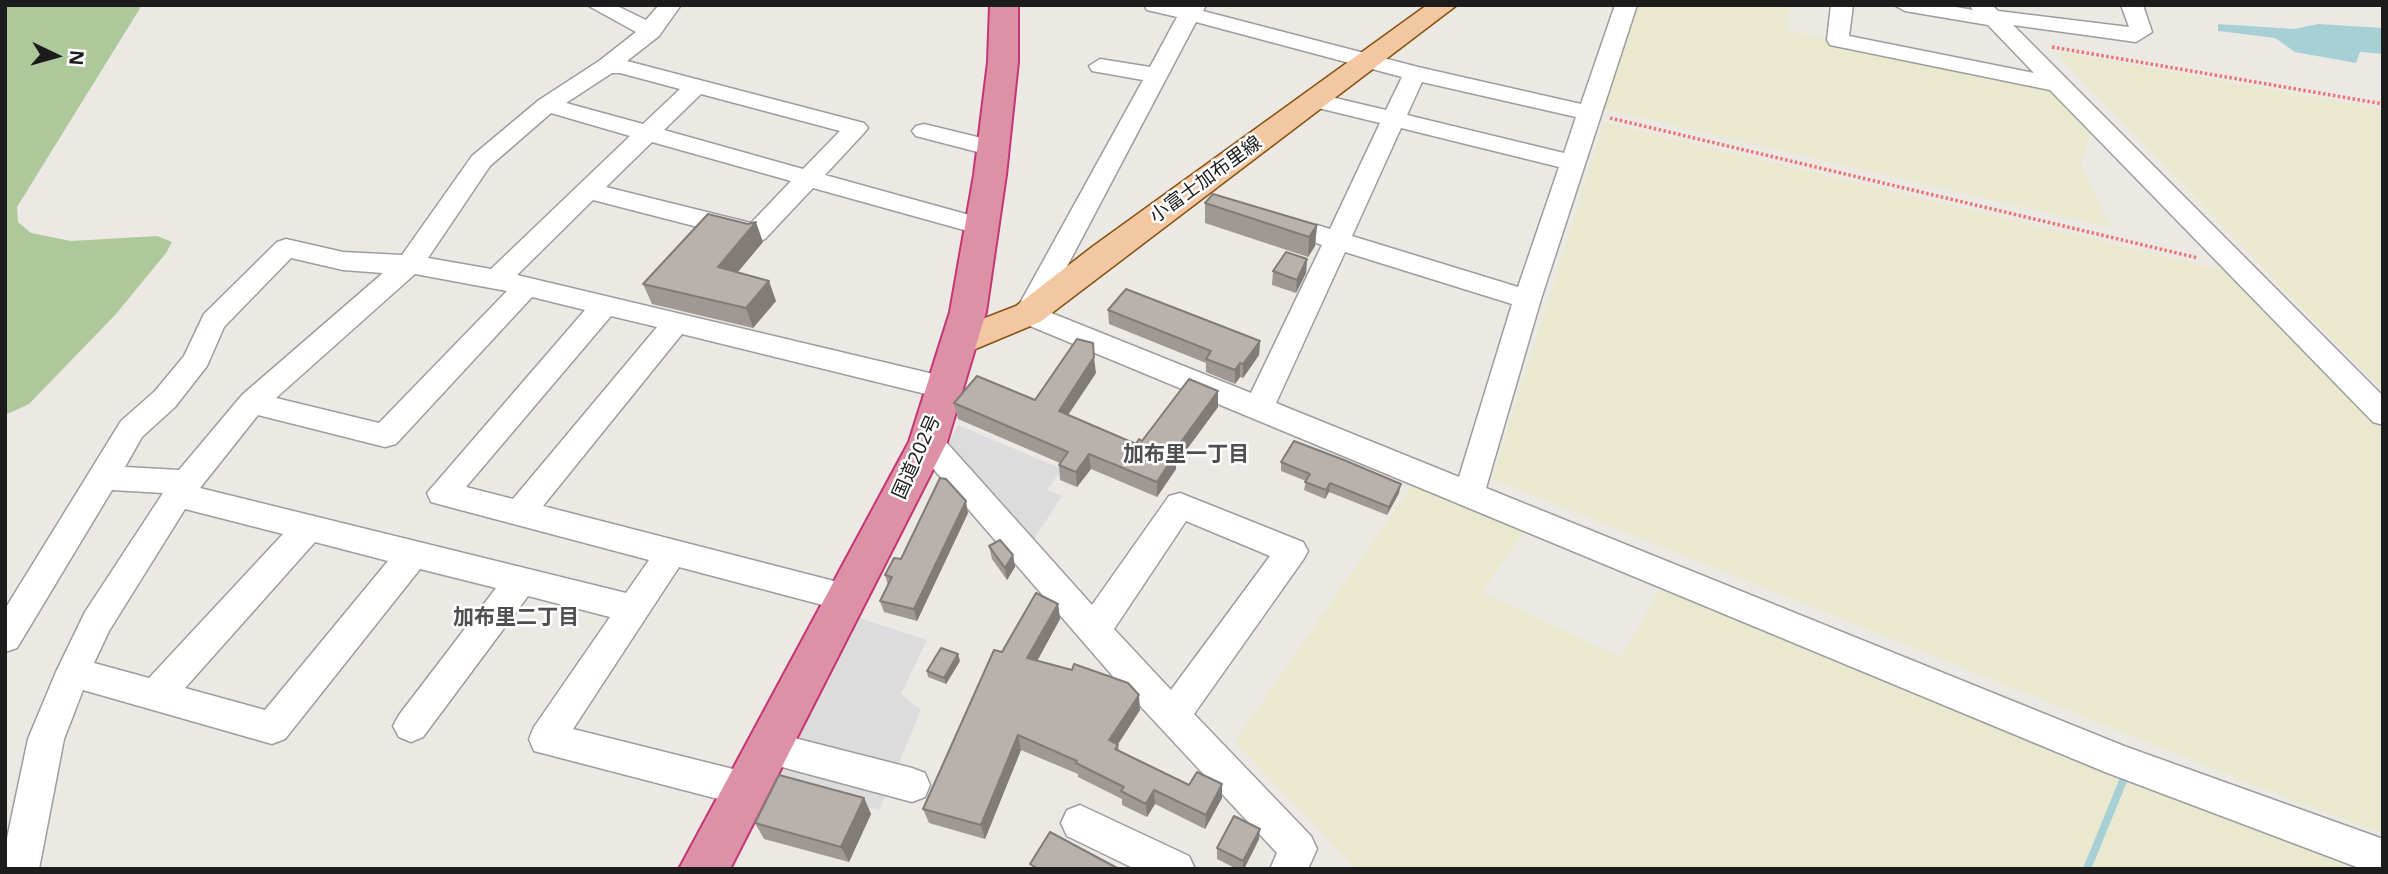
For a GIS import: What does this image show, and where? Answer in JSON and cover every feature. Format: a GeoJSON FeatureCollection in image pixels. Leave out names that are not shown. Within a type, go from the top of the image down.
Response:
{"type":"FeatureCollection","features":[{"type":"Feature","properties":{"kind":"highway","name":"国道202号"},"geometry":{"type":"LineString","coordinates":[[704,869],[849,598],[928,442],[961,341],[982,227],[1003,62],[1004,5]]}},
{"type":"Feature","properties":{"kind":"main road","name":"小富士加布里線"},"geometry":{"type":"LineString","coordinates":[[961,341],[1028,314],[1198,198],[1314,100],[1371,62],[1444,5]]}},
{"type":"Feature","properties":{"kind":"street"},"geometry":{"type":"LineString","coordinates":[[598,5],[651,31]]}},
{"type":"Feature","properties":{"kind":"street"},"geometry":{"type":"LineString","coordinates":[[20,869],[46,739],[73,672],[110,600],[183,489],[228,428],[252,403],[410,264],[481,161],[547,104],[607,66],[651,31],[670,5]]}},
{"type":"Feature","properties":{"kind":"street"},"geometry":{"type":"LineString","coordinates":[[1155,5],[1192,10],[1371,62],[1589,113]]}},
{"type":"Feature","properties":{"kind":"street"},"geometry":{"type":"LineString","coordinates":[[1842,5],[1838,40],[2060,85]]}},
{"type":"Feature","properties":{"kind":"street"},"geometry":{"type":"LineString","coordinates":[[1905,5],[1988,14],[2136,36],[2141,32],[2132,5]]}},
{"type":"Feature","properties":{"kind":"street"},"geometry":{"type":"LineString","coordinates":[[1471,486],[1527,299],[1573,163],[1621,6]]}},
{"type":"Feature","properties":{"kind":"street"},"geometry":{"type":"LineString","coordinates":[[1192,10],[1028,314],[1262,401],[1471,486],[2132,765],[2383,858]]}},
{"type":"Feature","properties":{"kind":"street"},"geometry":{"type":"LineString","coordinates":[[1988,14],[2383,414]]}},
{"type":"Feature","properties":{"kind":"street"},"geometry":{"type":"LineString","coordinates":[[589,191],[756,233],[856,128],[620,66],[607,66]]}},
{"type":"Feature","properties":{"kind":"street"},"geometry":{"type":"LineString","coordinates":[[1101,66],[1157,75]]}},
{"type":"Feature","properties":{"kind":"street"},"geometry":{"type":"LineString","coordinates":[[1262,401],[1415,73]]}},
{"type":"Feature","properties":{"kind":"street"},"geometry":{"type":"LineString","coordinates":[[497,279],[696,86]]}},
{"type":"Feature","properties":{"kind":"street"},"geometry":{"type":"LineString","coordinates":[[1314,100],[1573,163]]}},
{"type":"Feature","properties":{"kind":"street"},"geometry":{"type":"LineString","coordinates":[[547,104],[982,227]]}},
{"type":"Feature","properties":{"kind":"street"},"geometry":{"type":"LineString","coordinates":[[924,131],[993,148]]}},
{"type":"Feature","properties":{"kind":"street"},"geometry":{"type":"LineString","coordinates":[[1299,228],[1527,299]]}},
{"type":"Feature","properties":{"kind":"street"},"geometry":{"type":"LineString","coordinates":[[5,638],[104,478],[131,429],[165,399],[197,359],[202,342],[214,321],[257,274],[286,248],[370,264],[410,264],[497,279],[946,388]]}},
{"type":"Feature","properties":{"kind":"street"},"geometry":{"type":"LineString","coordinates":[[252,403],[385,436],[527,286]]}},
{"type":"Feature","properties":{"kind":"street"},"geometry":{"type":"LineString","coordinates":[[604,306],[442,493],[849,598]]}},
{"type":"Feature","properties":{"kind":"street"},"geometry":{"type":"LineString","coordinates":[[519,513],[676,324]]}},
{"type":"Feature","properties":{"kind":"street"},"geometry":{"type":"LineString","coordinates":[[928,442],[1172,716],[1298,849],[1289,869]]}},
{"type":"Feature","properties":{"kind":"street"},"geometry":{"type":"LineString","coordinates":[[104,478],[183,489],[309,527],[634,609]]}},
{"type":"Feature","properties":{"kind":"street"},"geometry":{"type":"LineString","coordinates":[[1094,630],[1180,505],[1292,551],[1172,716]]}},
{"type":"Feature","properties":{"kind":"street"},"geometry":{"type":"LineString","coordinates":[[156,695],[309,527]]}},
{"type":"Feature","properties":{"kind":"street"},"geometry":{"type":"LineString","coordinates":[[672,552],[547,739],[745,789]]}},
{"type":"Feature","properties":{"kind":"street"},"geometry":{"type":"LineString","coordinates":[[73,672],[272,727],[413,554]]}},
{"type":"Feature","properties":{"kind":"street"},"geometry":{"type":"LineString","coordinates":[[411,726],[521,581]]}},
{"type":"Feature","properties":{"kind":"street"},"geometry":{"type":"LineString","coordinates":[[767,747],[912,785]]}},
{"type":"Feature","properties":{"kind":"street"},"geometry":{"type":"LineString","coordinates":[[1080,823],[1176,869]]}},
{"type":"Feature","properties":{"kind":"path"},"geometry":{"type":"LineString","coordinates":[[2013,41],[2383,104]]}},
{"type":"Feature","properties":{"kind":"path"},"geometry":{"type":"LineString","coordinates":[[1589,113],[2239,268]]}},
{"type":"Feature","properties":{"kind":"green space"},"geometry":{"type":"Polygon","coordinates":[[[5,5],[142,5],[17,207],[18,222],[31,233],[71,241],[157,236],[172,242],[116,314],[29,404],[5,415],[5,5]]]}},
{"type":"Feature","properties":{"kind":"green space"},"geometry":{"type":"Polygon","coordinates":[[[1637,5],[1789,5],[1787,30],[2051,85],[2092,127],[2081,165],[2111,228],[1603,109],[1637,5]]]}},
{"type":"Feature","properties":{"kind":"green space"},"geometry":{"type":"Polygon","coordinates":[[[2061,52],[2383,109],[2383,392],[2057,55],[2061,52]]]}},
{"type":"Feature","properties":{"kind":"green space"},"geometry":{"type":"Polygon","coordinates":[[[1604,122],[2227,271],[2383,431],[2383,833],[2307,806],[1492,479],[1604,122]]]}},
{"type":"Feature","properties":{"kind":"green space"},"geometry":{"type":"Polygon","coordinates":[[[1416,480],[1529,525],[1482,592],[1621,657],[1664,582],[2383,869],[1357,869],[1234,742],[1416,480]]]}},
{"type":"Feature","properties":{"kind":"shaded area"},"geometry":{"type":"Polygon","coordinates":[[[958,425],[1062,469],[1047,490],[1062,496],[1032,542],[945,447],[958,425]]]}},
{"type":"Feature","properties":{"kind":"shaded area"},"geometry":{"type":"Polygon","coordinates":[[[859,618],[927,640],[901,694],[921,710],[879,810],[775,784],[859,618]]]}},
{"type":"Feature","properties":{"kind":"water"},"geometry":{"type":"Polygon","coordinates":[[[2218,24],[2294,29],[2318,24],[2383,28],[2383,54],[2360,52],[2356,63],[2295,52],[2275,38],[2218,31],[2218,24]]]}},
{"type":"Feature","properties":{"kind":"building"},"geometry":{"type":"Polygon","coordinates":[[[1213,194],[1317,225],[1309,237],[1205,203],[1213,194]]]}},
{"type":"Feature","properties":{"kind":"building"},"geometry":{"type":"Polygon","coordinates":[[[708,214],[748,224],[756,222],[718,267],[769,281],[746,308],[643,284],[708,214]]]}},
{"type":"Feature","properties":{"kind":"building"},"geometry":{"type":"Polygon","coordinates":[[[1286,252],[1307,259],[1297,280],[1273,271],[1286,252]]]}},
{"type":"Feature","properties":{"kind":"building"},"geometry":{"type":"Polygon","coordinates":[[[1126,289],[1260,341],[1243,364],[1240,363],[1235,370],[1206,359],[1211,351],[1108,310],[1126,289]]]}},
{"type":"Feature","properties":{"kind":"building"},"geometry":{"type":"Polygon","coordinates":[[[1077,339],[1093,343],[1094,357],[1059,411],[1136,444],[1139,439],[1142,441],[1189,379],[1218,391],[1173,453],[1175,454],[1157,482],[1089,454],[1076,472],[1059,465],[1068,452],[954,403],[977,376],[1035,400],[1077,339]]]}},
{"type":"Feature","properties":{"kind":"building"},"geometry":{"type":"Polygon","coordinates":[[[1294,441],[1401,484],[1389,507],[1330,483],[1326,490],[1305,482],[1310,474],[1281,462],[1294,441]]]}},
{"type":"Feature","properties":{"kind":"building"},"geometry":{"type":"Polygon","coordinates":[[[940,478],[946,479],[966,501],[914,609],[880,601],[892,577],[885,575],[894,558],[901,559],[940,478]]]}},
{"type":"Feature","properties":{"kind":"building"},"geometry":{"type":"Polygon","coordinates":[[[1000,540],[1013,555],[1005,568],[989,546],[1000,540]]]}},
{"type":"Feature","properties":{"kind":"building"},"geometry":{"type":"Polygon","coordinates":[[[1036,593],[1058,604],[1027,658],[1072,670],[1074,664],[1128,683],[1139,695],[1109,740],[1118,745],[1115,749],[1189,785],[1197,772],[1222,784],[1206,815],[1154,790],[1146,804],[1121,791],[1124,787],[1076,763],[1077,761],[1018,735],[981,825],[923,809],[994,650],[1002,652],[1036,593]]]}},
{"type":"Feature","properties":{"kind":"building"},"geometry":{"type":"Polygon","coordinates":[[[941,648],[958,654],[944,678],[927,671],[941,648]]]}},
{"type":"Feature","properties":{"kind":"building"},"geometry":{"type":"Polygon","coordinates":[[[779,775],[864,798],[841,847],[755,823],[779,775]]]}},
{"type":"Feature","properties":{"kind":"building"},"geometry":{"type":"Polygon","coordinates":[[[1234,816],[1260,829],[1243,861],[1217,848],[1234,816]]]}},
{"type":"Feature","properties":{"kind":"building"},"geometry":{"type":"Polygon","coordinates":[[[1050,832],[1119,869],[1038,869],[1030,864],[1050,832]]]}},
{"type":"Feature","properties":{"kind":"waterway"},"geometry":{"type":"LineString","coordinates":[[2087,869],[2127,771]]}},
{"type":"Feature","properties":{"kind":"district","name":"加布里一丁目"},"geometry":{"type":"Point","coordinates":[1186,455]}},
{"type":"Feature","properties":{"kind":"district","name":"加布里二丁目"},"geometry":{"type":"Point","coordinates":[516,618]}}]}
